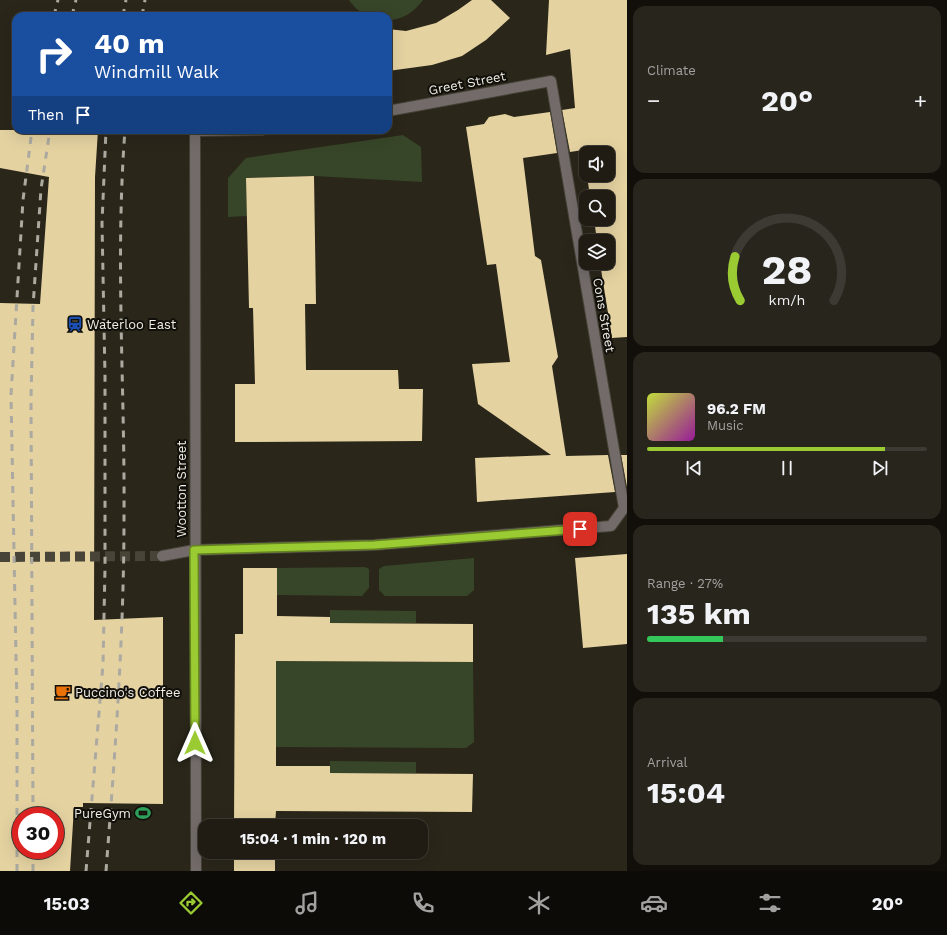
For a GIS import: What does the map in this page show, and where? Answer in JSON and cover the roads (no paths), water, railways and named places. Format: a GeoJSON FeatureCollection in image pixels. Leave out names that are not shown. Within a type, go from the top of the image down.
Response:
{"type":"FeatureCollection","features":[{"type":"Feature","properties":{"kind":"street","name":"Greet Street"},"geometry":{"type":"LineString","coordinates":[[392,110],[551,81]]}},
{"type":"Feature","properties":{"kind":"street","name":"Cons Street"},"geometry":{"type":"LineString","coordinates":[[194,550],[374,545],[611,526],[624,508],[551,81]]}},
{"type":"Feature","properties":{"kind":"street","name":"Wootton Street"},"geometry":{"type":"LineString","coordinates":[[195,134],[194,550],[196,871]]}},
{"type":"Feature","properties":{"kind":"street"},"geometry":{"type":"LineString","coordinates":[[162,556],[194,550]]}},
{"type":"Feature","properties":{"kind":"tunnel"},"geometry":{"type":"LineString","coordinates":[[0,557],[162,556]]}},
{"type":"Feature","properties":{"kind":"railway"},"geometry":{"type":"LineString","coordinates":[[55,12],[58,0]]}},
{"type":"Feature","properties":{"kind":"railway"},"geometry":{"type":"LineString","coordinates":[[73,12],[76,0]]}},
{"type":"Feature","properties":{"kind":"railway"},"geometry":{"type":"LineString","coordinates":[[124,12],[126,0]]}},
{"type":"Feature","properties":{"kind":"railway"},"geometry":{"type":"LineString","coordinates":[[143,12],[145,0]]}},
{"type":"Feature","properties":{"kind":"railway"},"geometry":{"type":"LineString","coordinates":[[17,871],[17,709],[11,395],[23,200],[31,134]]}},
{"type":"Feature","properties":{"kind":"railway"},"geometry":{"type":"LineString","coordinates":[[33,807],[31,400],[33,307],[41,189],[49,134]]}},
{"type":"Feature","properties":{"kind":"railway"},"geometry":{"type":"LineString","coordinates":[[86,871],[103,664],[105,568],[105,376],[102,223],[106,134]]}},
{"type":"Feature","properties":{"kind":"railway"},"geometry":{"type":"LineString","coordinates":[[106,871],[113,783],[124,561],[121,227],[125,134]]}},
{"type":"Feature","properties":{"kind":"railway"},"geometry":{"type":"LineString","coordinates":[[33,859],[33,871]]}},
{"type":"Feature","properties":{"kind":"place","name":"Waterloo East"},"geometry":{"type":"Point","coordinates":[75,324]}},
{"type":"Feature","properties":{"kind":"place","name":"Puccino's Coffee"},"geometry":{"type":"Point","coordinates":[63,692]}},
{"type":"Feature","properties":{"kind":"place","name":"PureGym"},"geometry":{"type":"Point","coordinates":[143,813]}}]}
